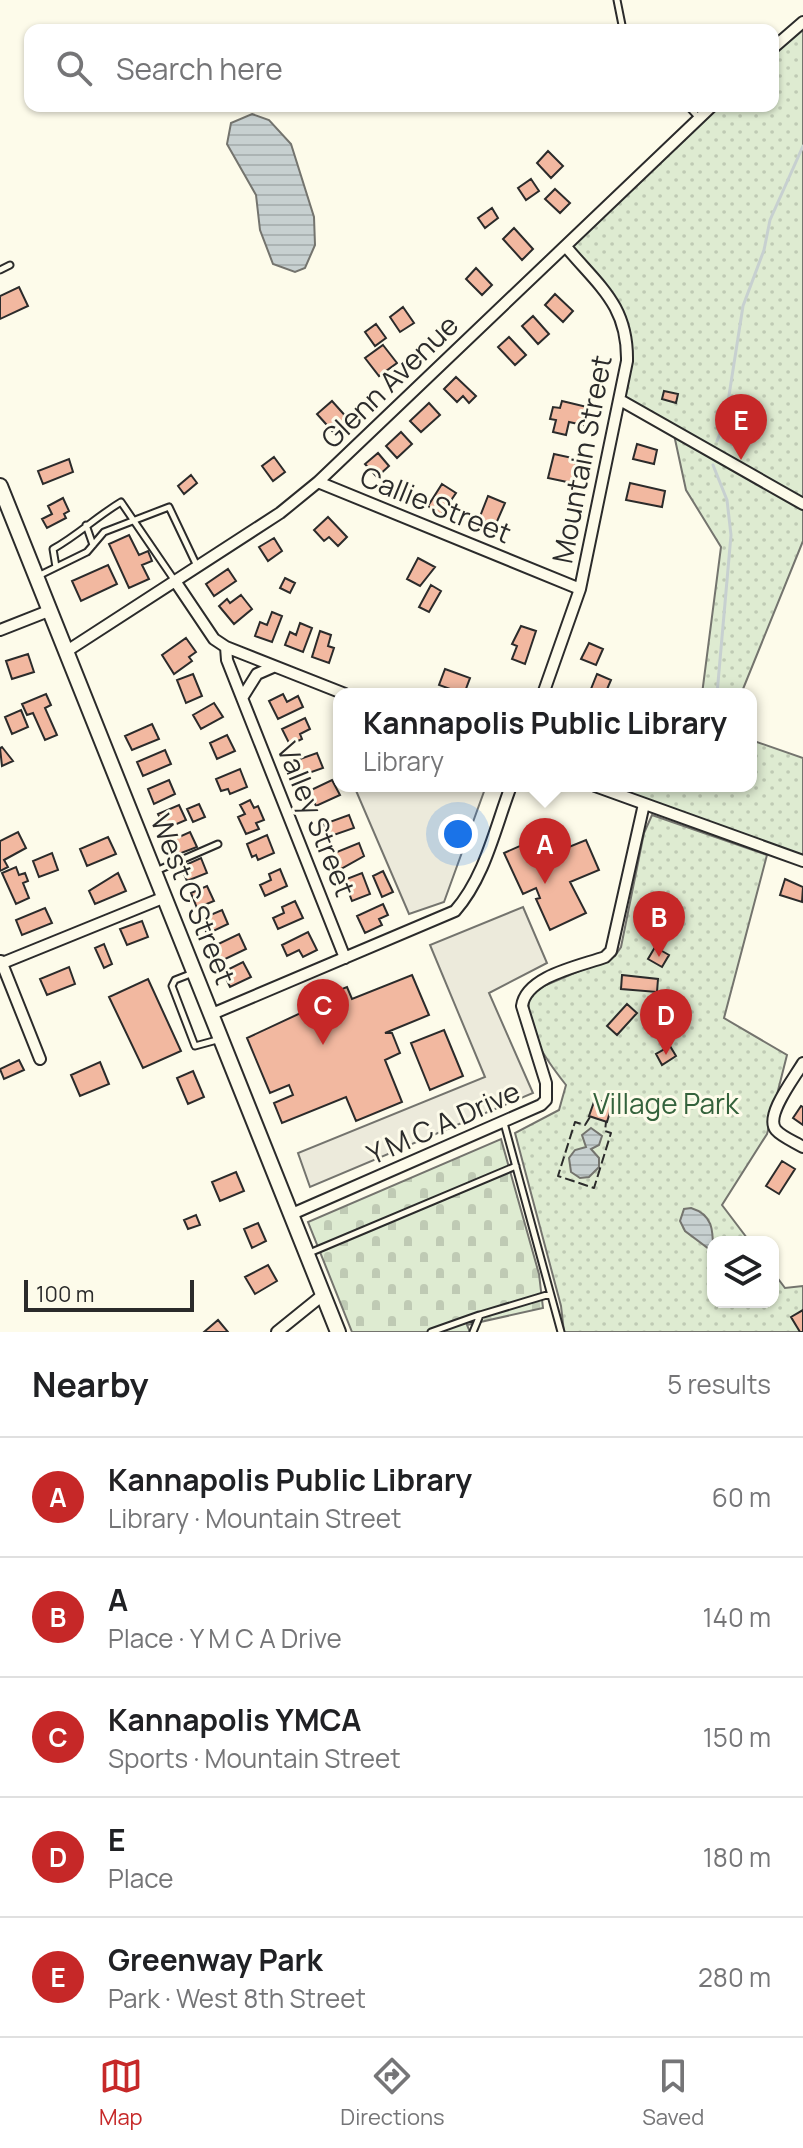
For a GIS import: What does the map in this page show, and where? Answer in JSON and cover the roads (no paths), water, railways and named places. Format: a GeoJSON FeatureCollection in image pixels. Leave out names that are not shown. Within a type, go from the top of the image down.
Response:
{"type":"FeatureCollection","features":[{"type":"Feature","properties":{"kind":"main road","name":"West C Street"},"geometry":{"type":"LineString","coordinates":[[0,486],[338,1332]]}},
{"type":"Feature","properties":{"kind":"street"},"geometry":{"type":"LineString","coordinates":[[779,43],[803,22]]}},
{"type":"Feature","properties":{"kind":"street","name":"Glenn Avenue"},"geometry":{"type":"LineString","coordinates":[[67,651],[280,513],[318,482],[706,112]]}},
{"type":"Feature","properties":{"kind":"street","name":"Mountain Street"},"geometry":{"type":"LineString","coordinates":[[545,688],[580,589],[620,400],[628,337],[620,312],[567,248]]}},
{"type":"Feature","properties":{"kind":"street"},"geometry":{"type":"LineString","coordinates":[[620,400],[803,504]]}},
{"type":"Feature","properties":{"kind":"street","name":"Callie Street"},"geometry":{"type":"LineString","coordinates":[[318,482],[580,589]]}},
{"type":"Feature","properties":{"kind":"street","name":"Valley Street"},"geometry":{"type":"LineString","coordinates":[[175,581],[214,639],[226,647],[227,660],[345,958]]}},
{"type":"Feature","properties":{"kind":"street"},"geometry":{"type":"LineString","coordinates":[[0,630],[51,610]]}},
{"type":"Feature","properties":{"kind":"street"},"geometry":{"type":"LineString","coordinates":[[226,647],[333,690]]}},
{"type":"Feature","properties":{"kind":"street"},"geometry":{"type":"LineString","coordinates":[[242,698],[257,674],[273,667]]}},
{"type":"Feature","properties":{"kind":"street"},"geometry":{"type":"LineString","coordinates":[[212,1014],[455,911],[468,897],[479,874],[509,792]]}},
{"type":"Feature","properties":{"kind":"street"},"geometry":{"type":"LineString","coordinates":[[611,792],[802,860]]}},
{"type":"Feature","properties":{"kind":"street","name":"Y M C A Drive"},"geometry":{"type":"LineString","coordinates":[[292,1214],[503,1122],[546,1100],[546,1083],[522,1006],[523,995],[533,985],[605,957],[611,951],[644,804]]}},
{"type":"Feature","properties":{"kind":"street"},"geometry":{"type":"LineString","coordinates":[[40,1059],[1,962],[165,897]]}},
{"type":"Feature","properties":{"kind":"street"},"geometry":{"type":"LineString","coordinates":[[803,1063],[773,1113],[772,1123],[776,1131],[803,1147]]}},
{"type":"Feature","properties":{"kind":"street"},"geometry":{"type":"LineString","coordinates":[[277,1332],[324,1294]]}},
{"type":"Feature","properties":{"kind":"lane"},"geometry":{"type":"LineString","coordinates":[[617,0],[622,24]]}},
{"type":"Feature","properties":{"kind":"lane"},"geometry":{"type":"LineString","coordinates":[[694,112],[700,119]]}},
{"type":"Feature","properties":{"kind":"lane"},"geometry":{"type":"LineString","coordinates":[[0,270],[10,265]]}},
{"type":"Feature","properties":{"kind":"lane"},"geometry":{"type":"LineString","coordinates":[[56,567],[53,549],[81,534],[85,524],[121,502],[175,581]]}},
{"type":"Feature","properties":{"kind":"lane"},"geometry":{"type":"LineString","coordinates":[[37,577],[87,552],[104,532],[169,507],[197,566]]}},
{"type":"Feature","properties":{"kind":"lane"},"geometry":{"type":"LineString","coordinates":[[85,524],[93,545]]}},
{"type":"Feature","properties":{"kind":"lane"},"geometry":{"type":"LineString","coordinates":[[155,871],[218,844]]}},
{"type":"Feature","properties":{"kind":"lane"},"geometry":{"type":"LineString","coordinates":[[196,972],[175,980],[172,986],[193,1043],[198,1047],[222,1038]]}},
{"type":"Feature","properties":{"kind":"lane"},"geometry":{"type":"LineString","coordinates":[[503,1122],[561,1332]]}},
{"type":"Feature","properties":{"kind":"lane"},"geometry":{"type":"LineString","coordinates":[[307,1254],[516,1166]]}},
{"type":"Feature","properties":{"kind":"lane"},"geometry":{"type":"LineString","coordinates":[[431,1332],[550,1294]]}},
{"type":"Feature","properties":{"kind":"lane"},"geometry":{"type":"LineString","coordinates":[[473,1332],[480,1315]]}},
{"type":"Feature","properties":{"kind":"waterway"},"geometry":{"type":"LineString","coordinates":[[717,441],[725,421],[743,306],[764,250],[770,220],[803,146]]}},
{"type":"Feature","properties":{"kind":"waterway"},"geometry":{"type":"LineString","coordinates":[[713,465],[727,500],[731,535],[718,688]]}},
{"type":"Feature","properties":{"kind":"place","name":"Greenway Park"},"geometry":{"type":"Point","coordinates":[741,460]}},
{"type":"Feature","properties":{"kind":"place","name":"Kannapolis Public Library"},"geometry":{"type":"Point","coordinates":[545,884]}},
{"type":"Feature","properties":{"kind":"place","name":"A"},"geometry":{"type":"Point","coordinates":[659,957]}},
{"type":"Feature","properties":{"kind":"place","name":"Kannapolis YMCA"},"geometry":{"type":"Point","coordinates":[323,1045]}},
{"type":"Feature","properties":{"kind":"place","name":"E"},"geometry":{"type":"Point","coordinates":[666,1055]}},
{"type":"Feature","properties":{"kind":"park label","name":"Village Park"},"geometry":{"type":"Point","coordinates":[666,1103]}}]}
